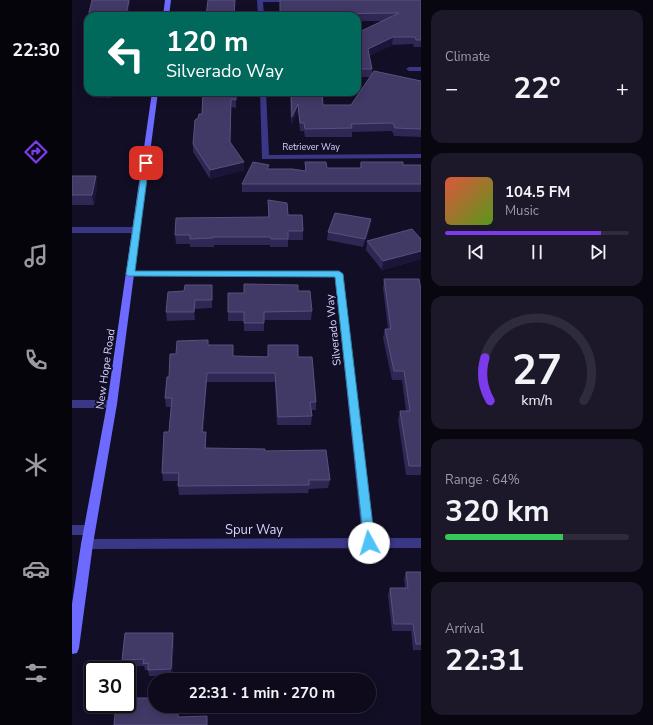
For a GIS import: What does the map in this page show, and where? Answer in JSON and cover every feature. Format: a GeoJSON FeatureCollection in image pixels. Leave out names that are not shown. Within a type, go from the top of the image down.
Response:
{"type":"FeatureCollection","features":[{"type":"Feature","properties":{"kind":"main road"},"geometry":{"type":"LineString","coordinates":[[166,12],[168,0]]}},
{"type":"Feature","properties":{"kind":"main road","name":"New Hope Road"},"geometry":{"type":"LineString","coordinates":[[72,648],[90,530],[112,404],[155,96]]}},
{"type":"Feature","properties":{"kind":"street"},"geometry":{"type":"LineString","coordinates":[[261,12],[260,0],[299,0]]}},
{"type":"Feature","properties":{"kind":"street"},"geometry":{"type":"LineString","coordinates":[[409,69],[421,69]]}},
{"type":"Feature","properties":{"kind":"street","name":"Retriever Way"},"geometry":{"type":"LineString","coordinates":[[263,96],[265,157],[421,156]]}},
{"type":"Feature","properties":{"kind":"street"},"geometry":{"type":"LineString","coordinates":[[72,230],[136,230]]}},
{"type":"Feature","properties":{"kind":"street","name":"Silverado Way"},"geometry":{"type":"LineString","coordinates":[[130,274],[339,274],[369,543]]}},
{"type":"Feature","properties":{"kind":"street"},"geometry":{"type":"LineString","coordinates":[[72,404],[112,404]]}},
{"type":"Feature","properties":{"kind":"street","name":"Spur Way"},"geometry":{"type":"LineString","coordinates":[[88,544],[421,543]]}},
{"type":"Feature","properties":{"kind":"lane"},"geometry":{"type":"LineString","coordinates":[[72,530],[90,530]]}},
{"type":"Feature","properties":{"kind":"building"},"geometry":{"type":"Polygon","coordinates":[[[92,0],[129,0],[127,12],[89,12],[92,0]]]}},
{"type":"Feature","properties":{"kind":"building"},"geometry":{"type":"Polygon","coordinates":[[[208,0],[235,0],[234,12],[206,12],[208,0]]]}},
{"type":"Feature","properties":{"kind":"building"},"geometry":{"type":"Polygon","coordinates":[[[280,0],[421,0],[421,40],[416,40],[415,37],[393,37],[368,49],[372,69],[361,69],[361,31],[399,13],[280,12],[280,0]]]}},
{"type":"Feature","properties":{"kind":"building"},"geometry":{"type":"Polygon","coordinates":[[[374,71],[421,81],[421,129],[395,128],[393,123],[351,124],[352,128],[305,129],[304,123],[300,123],[298,104],[292,117],[291,96],[322,96],[323,105],[351,105],[357,96],[361,96],[361,90],[374,71]]]}},
{"type":"Feature","properties":{"kind":"building"},"geometry":{"type":"Polygon","coordinates":[[[203,96],[236,96],[236,100],[231,99],[230,142],[244,162],[210,170],[193,144],[195,120],[198,118],[199,114],[202,114],[203,96]]]}},
{"type":"Feature","properties":{"kind":"building"},"geometry":{"type":"Polygon","coordinates":[[[253,162],[269,165],[267,169],[292,169],[306,171],[305,162],[326,162],[327,168],[361,168],[361,162],[403,162],[403,165],[421,165],[421,184],[242,184],[253,162]]]}},
{"type":"Feature","properties":{"kind":"building"},"geometry":{"type":"Polygon","coordinates":[[[72,176],[96,176],[92,195],[72,195],[72,176]]]}},
{"type":"Feature","properties":{"kind":"building"},"geometry":{"type":"Polygon","coordinates":[[[268,200],[287,203],[288,215],[302,215],[303,231],[288,231],[288,239],[271,239],[270,237],[213,237],[190,239],[190,235],[175,235],[176,218],[269,217],[268,200]]]}},
{"type":"Feature","properties":{"kind":"building"},"geometry":{"type":"Polygon","coordinates":[[[335,213],[371,219],[365,239],[328,232],[335,213]]]}},
{"type":"Feature","properties":{"kind":"building"},"geometry":{"type":"Polygon","coordinates":[[[412,229],[421,239],[421,251],[383,261],[367,241],[412,229]]]}},
{"type":"Feature","properties":{"kind":"building"},"geometry":{"type":"Polygon","coordinates":[[[384,279],[419,279],[421,290],[421,466],[409,466],[400,411],[410,411],[404,371],[394,371],[385,329],[391,329],[384,279]]]}},
{"type":"Feature","properties":{"kind":"building"},"geometry":{"type":"Polygon","coordinates":[[[244,284],[298,285],[298,291],[310,291],[312,311],[264,312],[264,323],[244,323],[244,312],[228,312],[228,293],[244,293],[244,284]]]}},
{"type":"Feature","properties":{"kind":"building"},"geometry":{"type":"Polygon","coordinates":[[[185,285],[212,285],[212,300],[195,300],[194,312],[166,312],[168,292],[184,291],[185,285]]]}},
{"type":"Feature","properties":{"kind":"building"},"geometry":{"type":"Polygon","coordinates":[[[208,340],[208,345],[233,345],[233,356],[268,357],[268,345],[298,345],[298,357],[312,357],[316,402],[310,402],[312,416],[278,417],[275,373],[207,373],[202,432],[206,432],[205,448],[265,449],[265,451],[326,450],[330,480],[309,480],[309,485],[178,486],[179,473],[162,473],[164,432],[169,432],[172,398],[165,398],[167,377],[169,377],[170,354],[176,354],[177,341],[208,340]]]}},
{"type":"Feature","properties":{"kind":"building"},"geometry":{"type":"Polygon","coordinates":[[[406,572],[421,572],[421,644],[416,644],[413,624],[394,624],[390,588],[408,588],[406,572]]]}},
{"type":"Feature","properties":{"kind":"building"},"geometry":{"type":"Polygon","coordinates":[[[125,633],[173,633],[171,669],[148,670],[148,663],[143,664],[144,659],[122,660],[125,633]]]}},
{"type":"Feature","properties":{"kind":"building"},"geometry":{"type":"Polygon","coordinates":[[[136,698],[148,698],[148,713],[178,713],[178,717],[207,716],[207,725],[114,725],[115,713],[136,713],[136,698]]]}},
{"type":"Feature","properties":{"kind":"route"},"geometry":{"type":"LineString","coordinates":[[146,163],[130,274],[339,274],[369,543]]}}]}
